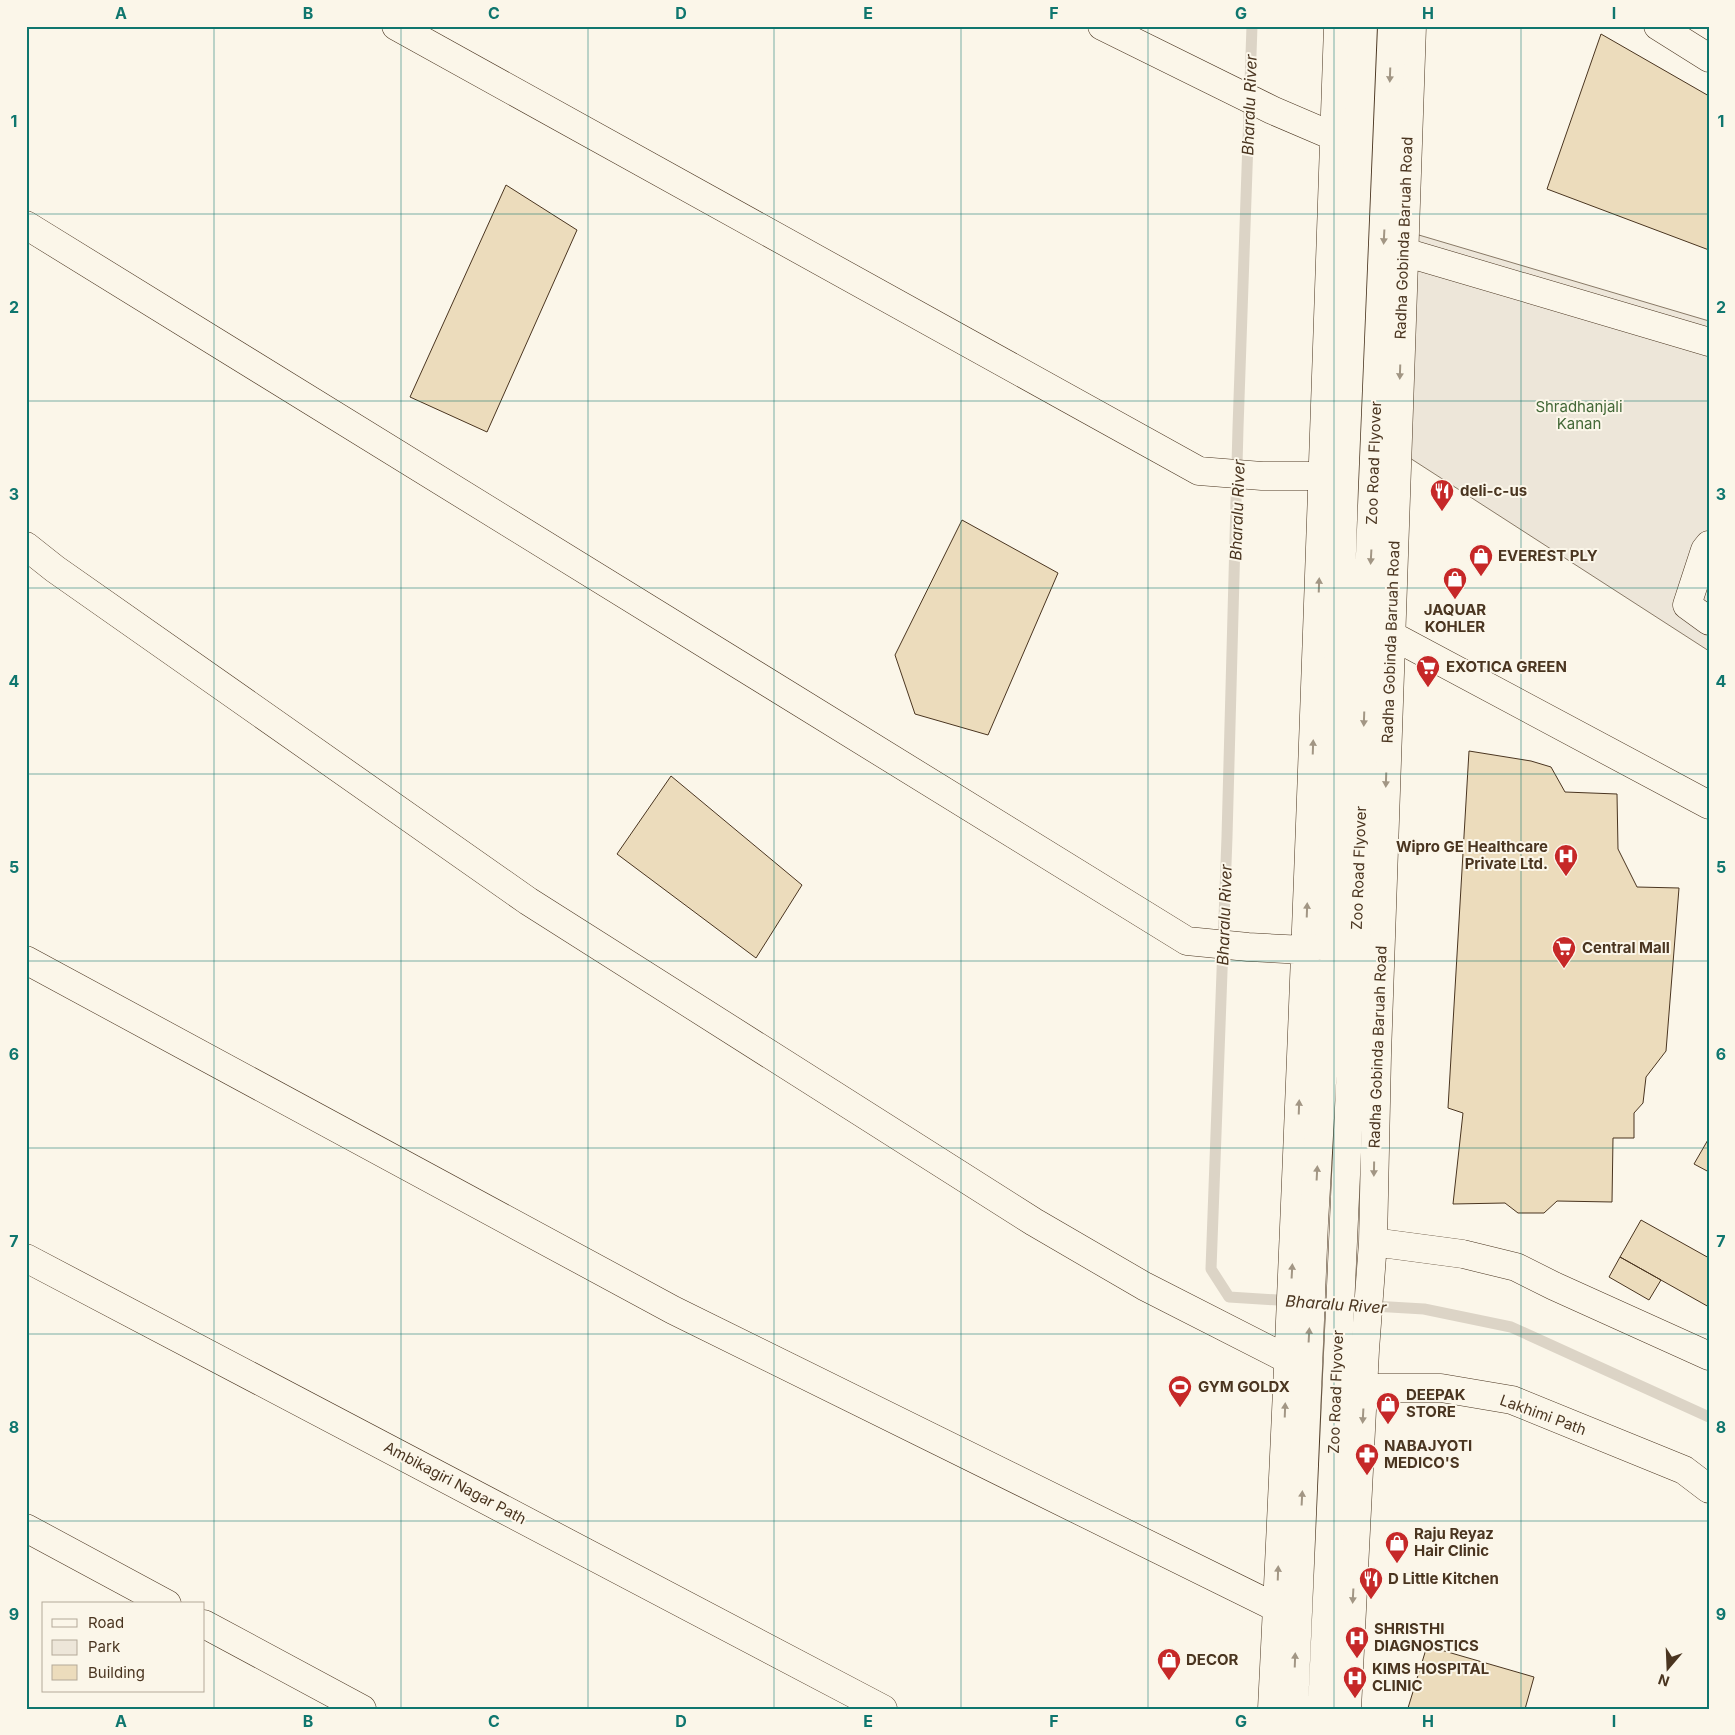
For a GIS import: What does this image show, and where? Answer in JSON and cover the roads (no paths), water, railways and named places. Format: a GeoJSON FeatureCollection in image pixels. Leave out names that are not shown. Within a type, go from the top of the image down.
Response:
{"type":"FeatureCollection","features":[{"type":"Feature","properties":{"kind":"street"},"geometry":{"type":"LineString","coordinates":[[396,26],[1200,471],[1262,476],[1323,476]]}},
{"type":"Feature","properties":{"kind":"street"},"geometry":{"type":"LineString","coordinates":[[1102,26],[1272,110],[1334,137]]}},
{"type":"Feature","properties":{"kind":"street"},"geometry":{"type":"LineString","coordinates":[[1272,1709],[1295,1226],[1338,26]]}},
{"type":"Feature","properties":{"kind":"street","name":"Zoo Road Flyover"},"geometry":{"type":"LineString","coordinates":[[1294,1709],[1314,1233],[1329,960],[1344,488],[1363,26]]}},
{"type":"Feature","properties":{"kind":"street","name":"Zoo Road Flyover"},"geometry":{"type":"LineString","coordinates":[[1322,1709],[1356,952],[1367,626],[1392,26]]}},
{"type":"Feature","properties":{"kind":"street","name":"Radha Gobinda Baruah Road"},"geometry":{"type":"LineString","coordinates":[[1347,1709],[1365,1388],[1365,1350],[1372,1250],[1412,26]]}},
{"type":"Feature","properties":{"kind":"street"},"geometry":{"type":"LineString","coordinates":[[1658,26],[1709,58]]}},
{"type":"Feature","properties":{"kind":"street"},"geometry":{"type":"LineString","coordinates":[[26,225],[1187,941],[1305,950]]}},
{"type":"Feature","properties":{"kind":"street"},"geometry":{"type":"LineString","coordinates":[[1404,252],[1709,342]]}},
{"type":"Feature","properties":{"kind":"street"},"geometry":{"type":"LineString","coordinates":[[26,546],[71,580],[528,901],[1034,1222],[1144,1286],[1288,1348]]}},
{"type":"Feature","properties":{"kind":"street"},"geometry":{"type":"LineString","coordinates":[[1709,546],[1705,550],[1687,605],[1709,621]]}},
{"type":"Feature","properties":{"kind":"street"},"geometry":{"type":"LineString","coordinates":[[1391,635],[1709,804]]}},
{"type":"Feature","properties":{"kind":"street"},"geometry":{"type":"LineString","coordinates":[[26,960],[674,1310],[1277,1608]]}},
{"type":"Feature","properties":{"kind":"street"},"geometry":{"type":"LineString","coordinates":[[1372,1250],[1463,1254],[1516,1268],[1709,1356]]}},
{"type":"Feature","properties":{"kind":"street","name":"Ambikagiri Nagar Path"},"geometry":{"type":"LineString","coordinates":[[26,1258],[883,1709]]}},
{"type":"Feature","properties":{"kind":"street","name":"Lakhimi Path"},"geometry":{"type":"LineString","coordinates":[[1365,1388],[1441,1388],[1512,1400],[1684,1470],[1709,1489]]}},
{"type":"Feature","properties":{"kind":"street"},"geometry":{"type":"LineString","coordinates":[[26,1528],[163,1602]]}},
{"type":"Feature","properties":{"kind":"street"},"geometry":{"type":"LineString","coordinates":[[205,1625],[362,1709]]}},
{"type":"Feature","properties":{"kind":"waterway","name":"Bharalu River"},"geometry":{"type":"LineString","coordinates":[[1252,26],[1238,428],[1227,837],[1211,1269],[1229,1297],[1293,1301]]}},
{"type":"Feature","properties":{"kind":"waterway","name":"Bharalu River"},"geometry":{"type":"LineString","coordinates":[[1339,1304],[1424,1309],[1511,1327],[1709,1417]]}},
{"type":"Feature","properties":{"kind":"place","name":"deli-c-us"},"geometry":{"type":"Point","coordinates":[1442,512]}},
{"type":"Feature","properties":{"kind":"place","name":"EVEREST PLY"},"geometry":{"type":"Point","coordinates":[1481,577]}},
{"type":"Feature","properties":{"kind":"place","name":"JAQUAR KOHLER"},"geometry":{"type":"Point","coordinates":[1455,600]}},
{"type":"Feature","properties":{"kind":"place","name":"EXOTICA GREEN"},"geometry":{"type":"Point","coordinates":[1428,688]}},
{"type":"Feature","properties":{"kind":"place","name":"Wipro GE Healthcare Private Ltd."},"geometry":{"type":"Point","coordinates":[1566,877]}},
{"type":"Feature","properties":{"kind":"place","name":"Central Mall"},"geometry":{"type":"Point","coordinates":[1564,969]}},
{"type":"Feature","properties":{"kind":"place","name":"GYM GOLDX"},"geometry":{"type":"Point","coordinates":[1180,1408]}},
{"type":"Feature","properties":{"kind":"place","name":"DEEPAK STORE"},"geometry":{"type":"Point","coordinates":[1388,1425]}},
{"type":"Feature","properties":{"kind":"place","name":"NABAJYOTI MEDICO'S"},"geometry":{"type":"Point","coordinates":[1367,1476]}},
{"type":"Feature","properties":{"kind":"place","name":"Raju Reyaz Hair Clinic"},"geometry":{"type":"Point","coordinates":[1397,1564]}},
{"type":"Feature","properties":{"kind":"place","name":"D Little Kitchen"},"geometry":{"type":"Point","coordinates":[1371,1600]}},
{"type":"Feature","properties":{"kind":"place","name":"SHRISTHI DIAGNOSTICS"},"geometry":{"type":"Point","coordinates":[1357,1659]}},
{"type":"Feature","properties":{"kind":"place","name":"DECOR"},"geometry":{"type":"Point","coordinates":[1169,1681]}},
{"type":"Feature","properties":{"kind":"place","name":"KIMS HOSPITAL CLINIC"},"geometry":{"type":"Point","coordinates":[1355,1699]}},
{"type":"Feature","properties":{"kind":"park label","name":"Shradhanjali Kanan"},"geometry":{"type":"Point","coordinates":[1579,416]}}]}
